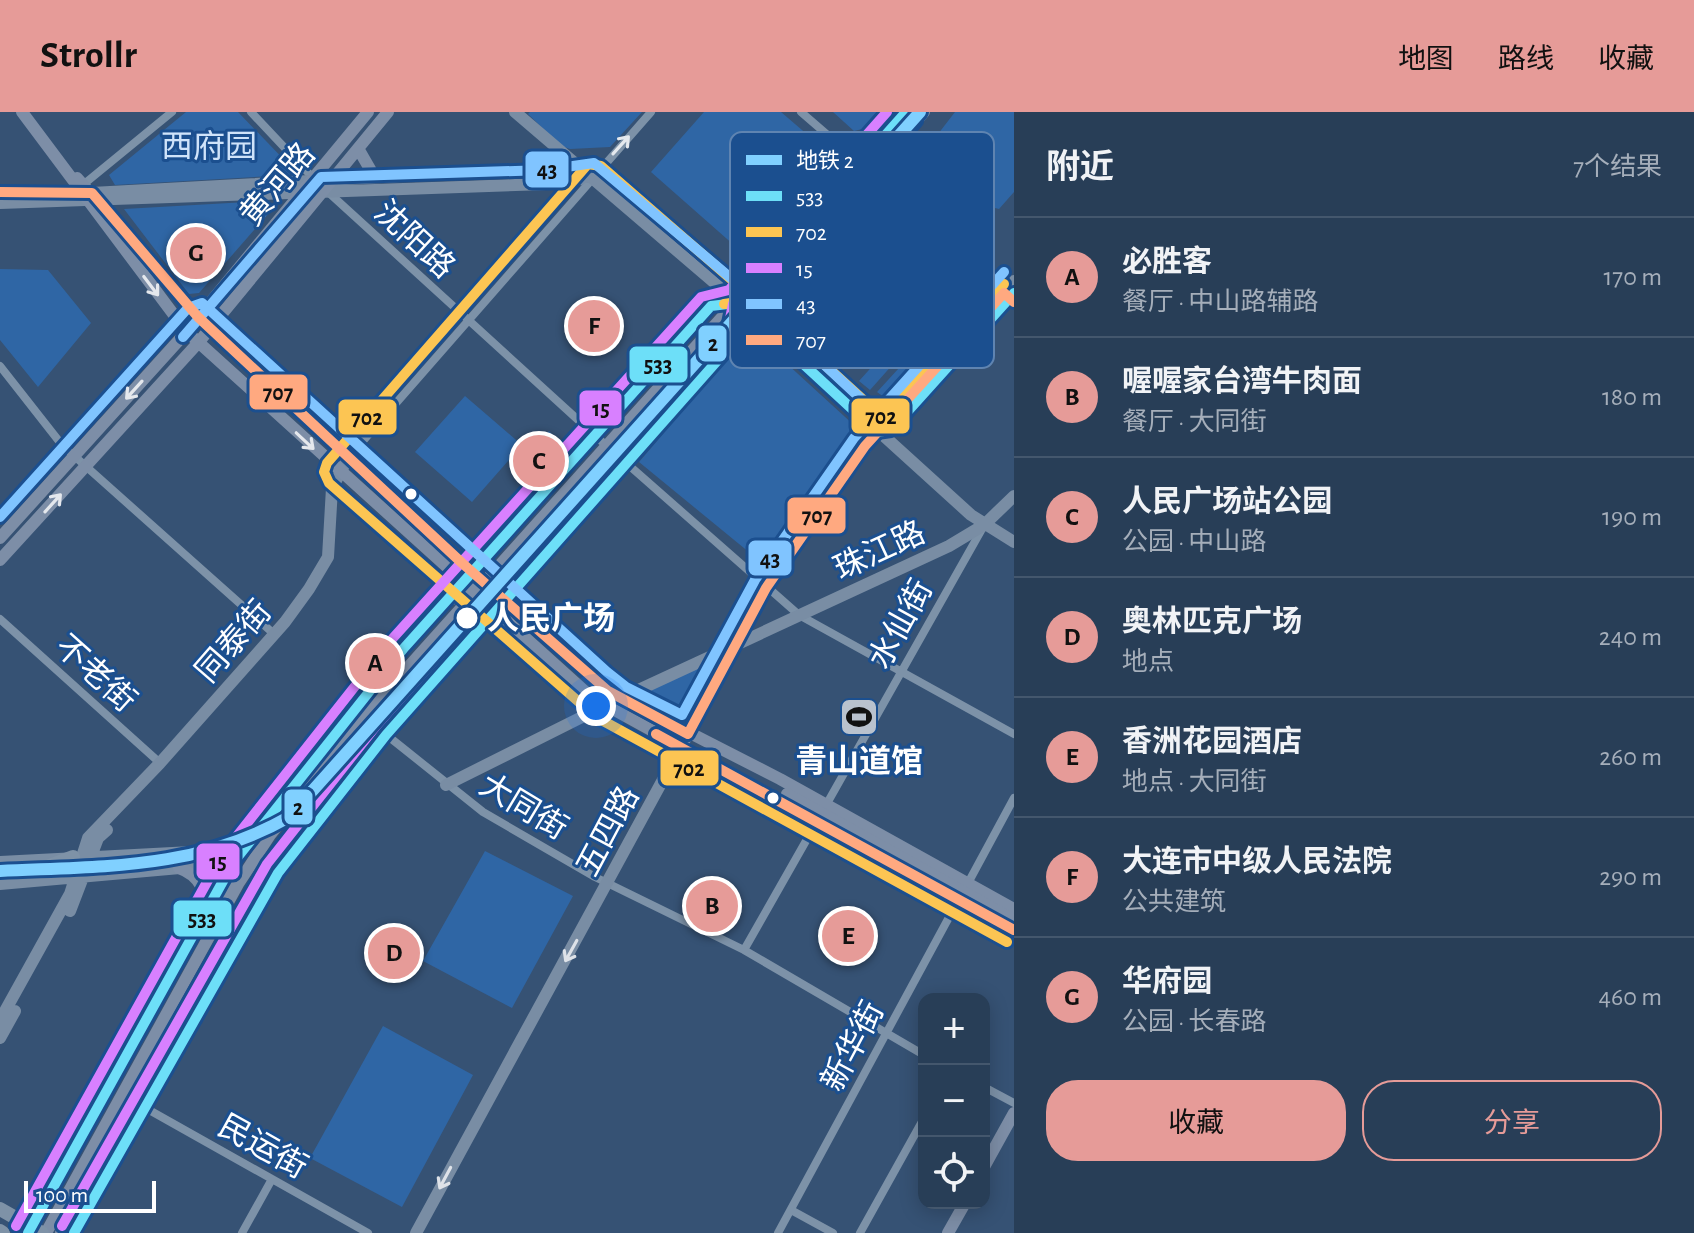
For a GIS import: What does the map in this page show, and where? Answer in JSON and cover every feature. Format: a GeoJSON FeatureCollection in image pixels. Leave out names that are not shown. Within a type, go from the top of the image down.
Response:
{"type":"FeatureCollection","features":[{"type":"Feature","properties":{"kind":"highway"},"geometry":{"type":"LineString","coordinates":[[0,872],[47,867],[82,857]]}},
{"type":"Feature","properties":{"kind":"highway"},"geometry":{"type":"LineString","coordinates":[[0,1209],[34,1232]]}},
{"type":"Feature","properties":{"kind":"highway"},"geometry":{"type":"LineString","coordinates":[[0,1220],[34,1232]]}},
{"type":"Feature","properties":{"kind":"main road"},"geometry":{"type":"LineString","coordinates":[[22,112],[88,194],[210,329],[473,573],[619,699],[826,805],[1014,909]]}},
{"type":"Feature","properties":{"kind":"main road","name":"黄河路"},"geometry":{"type":"LineString","coordinates":[[0,538],[186,331],[305,192],[368,112]]}},
{"type":"Feature","properties":{"kind":"main road","name":"黄河路"},"geometry":{"type":"LineString","coordinates":[[0,560],[198,343],[336,179],[388,112]]}},
{"type":"Feature","properties":{"kind":"main road"},"geometry":{"type":"LineString","coordinates":[[515,112],[730,297]]}},
{"type":"Feature","properties":{"kind":"main road"},"geometry":{"type":"LineString","coordinates":[[888,132],[906,112]]}},
{"type":"Feature","properties":{"kind":"main road"},"geometry":{"type":"LineString","coordinates":[[905,132],[924,112]]}},
{"type":"Feature","properties":{"kind":"main road"},"geometry":{"type":"LineString","coordinates":[[359,150],[374,176]]}},
{"type":"Feature","properties":{"kind":"main road"},"geometry":{"type":"LineString","coordinates":[[0,203],[88,194],[545,168],[592,177]]}},
{"type":"Feature","properties":{"kind":"main road"},"geometry":{"type":"LineString","coordinates":[[0,192],[305,192],[546,184],[592,177]]}},
{"type":"Feature","properties":{"kind":"main road"},"geometry":{"type":"LineString","coordinates":[[88,194],[186,331],[198,343],[474,595],[604,706],[1014,930]]}},
{"type":"Feature","properties":{"kind":"main road","name":"五四路"},"geometry":{"type":"LineString","coordinates":[[994,312],[1009,297],[1014,281]]}},
{"type":"Feature","properties":{"kind":"main road"},"geometry":{"type":"LineString","coordinates":[[723,290],[730,290]]}},
{"type":"Feature","properties":{"kind":"main road"},"geometry":{"type":"LineString","coordinates":[[34,1232],[205,913],[233,863],[262,822],[350,711],[711,306],[730,307]]}},
{"type":"Feature","properties":{"kind":"main road"},"geometry":{"type":"LineString","coordinates":[[61,1233],[269,860],[490,608],[730,320]]}},
{"type":"Feature","properties":{"kind":"main road"},"geometry":{"type":"LineString","coordinates":[[34,1232],[252,861],[364,717],[484,582],[730,345]]}},
{"type":"Feature","properties":{"kind":"main road"},"geometry":{"type":"LineString","coordinates":[[808,368],[984,525],[1014,542]]}},
{"type":"Feature","properties":{"kind":"main road","name":"五四路"},"geometry":{"type":"LineString","coordinates":[[416,1233],[609,883],[766,588],[877,432],[940,368]]}},
{"type":"Feature","properties":{"kind":"main road"},"geometry":{"type":"LineString","coordinates":[[338,472],[348,458]]}},
{"type":"Feature","properties":{"kind":"main road","name":"同泰街"},"geometry":{"type":"LineString","coordinates":[[0,1038],[78,896],[82,857],[111,826],[111,817],[274,634],[328,557],[332,488],[338,472]]}},
{"type":"Feature","properties":{"kind":"main road","name":"水仙街"},"geometry":{"type":"LineString","coordinates":[[984,525],[1014,496]]}},
{"type":"Feature","properties":{"kind":"main road","name":"珠江路"},"geometry":{"type":"LineString","coordinates":[[619,699],[739,640],[911,564],[984,525]]}},
{"type":"Feature","properties":{"kind":"main road"},"geometry":{"type":"LineString","coordinates":[[449,599],[474,595]]}},
{"type":"Feature","properties":{"kind":"main road"},"geometry":{"type":"LineString","coordinates":[[74,1233],[267,888],[381,731],[482,627],[490,608]]}},
{"type":"Feature","properties":{"kind":"main road"},"geometry":{"type":"LineString","coordinates":[[446,785],[604,706]]}},
{"type":"Feature","properties":{"kind":"main road"},"geometry":{"type":"LineString","coordinates":[[750,765],[787,794],[1014,920]]}},
{"type":"Feature","properties":{"kind":"main road"},"geometry":{"type":"LineString","coordinates":[[741,780],[787,794]]}},
{"type":"Feature","properties":{"kind":"main road"},"geometry":{"type":"LineString","coordinates":[[0,862],[211,851],[238,839],[262,822]]}},
{"type":"Feature","properties":{"kind":"main road"},"geometry":{"type":"LineString","coordinates":[[0,884],[269,860],[300,845]]}},
{"type":"Feature","properties":{"kind":"main road"},"geometry":{"type":"LineString","coordinates":[[221,915],[233,863]]}},
{"type":"Feature","properties":{"kind":"main road"},"geometry":{"type":"LineString","coordinates":[[179,868],[189,872],[201,885],[207,902],[205,913]]}},
{"type":"Feature","properties":{"kind":"main road","name":"同泰街"},"geometry":{"type":"LineString","coordinates":[[0,1020],[80,876]]}},
{"type":"Feature","properties":{"kind":"main road"},"geometry":{"type":"LineString","coordinates":[[990,1156],[1014,1113]]}},
{"type":"Feature","properties":{"kind":"main road"},"geometry":{"type":"LineString","coordinates":[[948,1233],[962,1209]]}},
{"type":"Feature","properties":{"kind":"street"},"geometry":{"type":"LineString","coordinates":[[88,194],[172,112]]}},
{"type":"Feature","properties":{"kind":"street","name":"沈阳路"},"geometry":{"type":"LineString","coordinates":[[251,112],[314,180],[467,321],[799,615],[1014,734]]}},
{"type":"Feature","properties":{"kind":"street"},"geometry":{"type":"LineString","coordinates":[[348,458],[651,112]]}},
{"type":"Feature","properties":{"kind":"street"},"geometry":{"type":"LineString","coordinates":[[801,112],[824,132]]}},
{"type":"Feature","properties":{"kind":"street"},"geometry":{"type":"LineString","coordinates":[[0,366],[62,445],[76,454],[274,634]]}},
{"type":"Feature","properties":{"kind":"street","name":"水仙街"},"geometry":{"type":"LineString","coordinates":[[744,950],[904,672],[984,525]]}},
{"type":"Feature","properties":{"kind":"street","name":"不老街"},"geometry":{"type":"LineString","coordinates":[[0,619],[160,763]]}},
{"type":"Feature","properties":{"kind":"street","name":"大同街"},"geometry":{"type":"LineString","coordinates":[[364,717],[483,812],[609,883],[744,950],[918,1052]]}},
{"type":"Feature","properties":{"kind":"street","name":"新华街"},"geometry":{"type":"LineString","coordinates":[[778,1233],[1014,798]]}},
{"type":"Feature","properties":{"kind":"street"},"geometry":{"type":"LineString","coordinates":[[990,1090],[1014,1103]]}},
{"type":"Feature","properties":{"kind":"street","name":"民运街"},"geometry":{"type":"LineString","coordinates":[[133,1101],[368,1233]]}},
{"type":"Feature","properties":{"kind":"street"},"geometry":{"type":"LineString","coordinates":[[860,1233],[918,1129]]}},
{"type":"Feature","properties":{"kind":"street"},"geometry":{"type":"LineString","coordinates":[[242,1233],[272,1179]]}},
{"type":"Feature","properties":{"kind":"street"},"geometry":{"type":"LineString","coordinates":[[791,1210],[833,1233]]}},
{"type":"Feature","properties":{"kind":"green space","name":"西府园"},"geometry":{"type":"Polygon","coordinates":[[[186,112],[238,112],[292,168],[290,175],[115,185],[109,175],[186,112]]]}},
{"type":"Feature","properties":{"kind":"green space"},"geometry":{"type":"Polygon","coordinates":[[[642,112],[610,147],[570,149],[561,146],[528,114],[642,112]]]}},
{"type":"Feature","properties":{"kind":"green space"},"geometry":{"type":"Polygon","coordinates":[[[704,112],[781,112],[804,132],[730,132],[730,242],[651,172],[704,112]]]}},
{"type":"Feature","properties":{"kind":"green space"},"geometry":{"type":"Polygon","coordinates":[[[833,112],[888,112],[875,126],[854,131],[833,112]]]}},
{"type":"Feature","properties":{"kind":"green space"},"geometry":{"type":"Polygon","coordinates":[[[955,112],[1014,112],[1014,192],[999,209],[994,208],[994,132],[940,132],[955,112]]]}},
{"type":"Feature","properties":{"kind":"green space"},"geometry":{"type":"Polygon","coordinates":[[[263,201],[269,213],[199,293],[189,294],[124,209],[263,201]]]}},
{"type":"Feature","properties":{"kind":"green space"},"geometry":{"type":"Polygon","coordinates":[[[0,269],[48,270],[91,323],[38,387],[0,340],[0,269]]]}},
{"type":"Feature","properties":{"kind":"green space"},"geometry":{"type":"Polygon","coordinates":[[[730,356],[730,368],[791,368],[856,427],[761,562],[639,462],[730,356]]]}},
{"type":"Feature","properties":{"kind":"green space"},"geometry":{"type":"Polygon","coordinates":[[[871,368],[890,368],[870,390],[859,381],[871,368]]]}},
{"type":"Feature","properties":{"kind":"green space"},"geometry":{"type":"Polygon","coordinates":[[[899,368],[924,368],[892,403],[877,392],[899,368]]]}},
{"type":"Feature","properties":{"kind":"green space"},"geometry":{"type":"Polygon","coordinates":[[[465,396],[522,445],[472,502],[415,452],[465,396]]]}},
{"type":"Feature","properties":{"kind":"green space"},"geometry":{"type":"Polygon","coordinates":[[[549,431],[567,450],[529,492],[512,472],[549,431]]]}},
{"type":"Feature","properties":{"kind":"green space"},"geometry":{"type":"Polygon","coordinates":[[[705,662],[675,716],[635,694],[705,662]]]}},
{"type":"Feature","properties":{"kind":"green space"},"geometry":{"type":"Polygon","coordinates":[[[485,851],[573,896],[512,1008],[423,961],[485,851]]]}},
{"type":"Feature","properties":{"kind":"green space"},"geometry":{"type":"Polygon","coordinates":[[[383,1026],[473,1075],[402,1207],[310,1158],[383,1026]]]}},
{"type":"Feature","properties":{"kind":"metro line","name":"2"},"geometry":{"type":"LineString","coordinates":[[902,132],[920,112]]}},
{"type":"Feature","properties":{"kind":"metro line","name":"2"},"geometry":{"type":"LineString","coordinates":[[0,871],[112,866],[184,856],[219,847],[289,817],[730,324]]}},
{"type":"Feature","properties":{"kind":"transit line","name":"15"},"geometry":{"type":"LineString","coordinates":[[869,132],[887,112]]}},
{"type":"Feature","properties":{"kind":"transit line","name":"533"},"geometry":{"type":"LineString","coordinates":[[888,132],[906,112]]}},
{"type":"Feature","properties":{"kind":"transit line","name":"702"},"geometry":{"type":"LineString","coordinates":[[906,132],[916,121]]}},
{"type":"Feature","properties":{"kind":"transit line","name":"43"},"geometry":{"type":"LineString","coordinates":[[183,337],[321,177],[545,170],[594,163],[730,277]]}},
{"type":"Feature","properties":{"kind":"transit line","name":"702"},"geometry":{"type":"LineString","coordinates":[[730,278],[601,166],[588,164],[327,463],[324,472],[329,483],[596,717],[1007,942]]}},
{"type":"Feature","properties":{"kind":"transit line","name":"707"},"geometry":{"type":"LineString","coordinates":[[0,192],[92,193],[198,317],[462,563],[608,691],[688,734],[766,588],[865,446],[936,368]]}},
{"type":"Feature","properties":{"kind":"transit line","name":"43"},"geometry":{"type":"LineString","coordinates":[[994,283],[1004,272]]}},
{"type":"Feature","properties":{"kind":"transit line","name":"702"},"geometry":{"type":"LineString","coordinates":[[994,295],[1004,284]]}},
{"type":"Feature","properties":{"kind":"transit line","name":"15"},"geometry":{"type":"LineString","coordinates":[[16,1226],[222,855],[393,638],[701,297],[730,289]]}},
{"type":"Feature","properties":{"kind":"transit line","name":"707"},"geometry":{"type":"LineString","coordinates":[[994,304],[1004,293],[1014,302]]}},
{"type":"Feature","properties":{"kind":"transit line","name":"533"},"geometry":{"type":"LineString","coordinates":[[994,315],[1014,293]]}},
{"type":"Feature","properties":{"kind":"transit line","name":"43"},"geometry":{"type":"LineString","coordinates":[[0,517],[188,308],[202,303],[607,672],[626,687],[682,715],[755,580],[854,438],[917,368]]}},
{"type":"Feature","properties":{"kind":"transit line","name":"702"},"geometry":{"type":"LineString","coordinates":[[724,304],[730,303]]}},
{"type":"Feature","properties":{"kind":"transit line","name":"533"},"geometry":{"type":"LineString","coordinates":[[28,1233],[233,863],[404,648],[711,306],[730,304]]}},
{"type":"Feature","properties":{"kind":"transit line","name":"15"},"geometry":{"type":"LineString","coordinates":[[62,1226],[267,864],[376,726],[728,328],[730,318]]}},
{"type":"Feature","properties":{"kind":"transit line","name":"533"},"geometry":{"type":"LineString","coordinates":[[74,1233],[278,873],[386,735],[730,346]]}},
{"type":"Feature","properties":{"kind":"transit line","name":"533"},"geometry":{"type":"LineString","coordinates":[[808,368],[877,432],[891,430],[947,368]]}},
{"type":"Feature","properties":{"kind":"transit line","name":"702"},"geometry":{"type":"LineString","coordinates":[[828,368],[882,417],[927,368]]}},
{"type":"Feature","properties":{"kind":"transit line","name":"43"},"geometry":{"type":"LineString","coordinates":[[828,368],[886,422]]}},
{"type":"Feature","properties":{"kind":"transit line","name":"707"},"geometry":{"type":"LineString","coordinates":[[656,734],[1014,930]]}},
{"type":"Feature","properties":{"kind":"place","name":"华府园"},"geometry":{"type":"Point","coordinates":[196,253]}},
{"type":"Feature","properties":{"kind":"place","name":"大连市中级人民法院"},"geometry":{"type":"Point","coordinates":[594,326]}},
{"type":"Feature","properties":{"kind":"place","name":"人民广场站公园"},"geometry":{"type":"Point","coordinates":[539,461]}},
{"type":"Feature","properties":{"kind":"place","name":"人民广场"},"geometry":{"type":"Point","coordinates":[467,618]}},
{"type":"Feature","properties":{"kind":"place","name":"必胜客"},"geometry":{"type":"Point","coordinates":[375,663]}},
{"type":"Feature","properties":{"kind":"place","name":"青山道馆"},"geometry":{"type":"Point","coordinates":[859,717]}},
{"type":"Feature","properties":{"kind":"place","name":"喔喔家台湾牛肉面"},"geometry":{"type":"Point","coordinates":[712,906]}},
{"type":"Feature","properties":{"kind":"place","name":"香洲花园酒店"},"geometry":{"type":"Point","coordinates":[848,936]}},
{"type":"Feature","properties":{"kind":"place","name":"奥林匹克广场"},"geometry":{"type":"Point","coordinates":[394,953]}}]}
